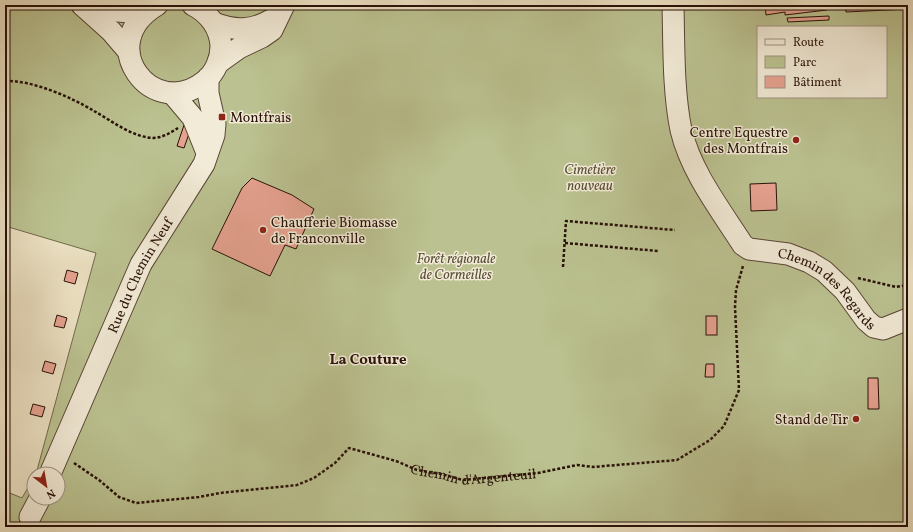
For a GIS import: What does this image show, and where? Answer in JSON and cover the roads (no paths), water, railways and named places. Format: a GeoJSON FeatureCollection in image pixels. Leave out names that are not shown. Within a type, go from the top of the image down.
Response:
{"type":"FeatureCollection","features":[{"type":"Feature","properties":{"kind":"street"},"geometry":{"type":"LineString","coordinates":[[82,5],[111,31],[129,52]]}},
{"type":"Feature","properties":{"kind":"street"},"geometry":{"type":"LineString","coordinates":[[90,5],[117,11],[150,9]]}},
{"type":"Feature","properties":{"kind":"street"},"geometry":{"type":"LineString","coordinates":[[194,5],[209,16],[214,23],[228,29],[238,30],[258,26],[281,10]]}},
{"type":"Feature","properties":{"kind":"street","name":"Chemin des Regards"},"geometry":{"type":"LineString","coordinates":[[673,5],[674,64],[682,130],[688,150],[701,179],[746,247],[788,254],[804,260],[824,271],[840,286],[866,320],[874,327],[883,329],[908,319]]}},
{"type":"Feature","properties":{"kind":"street"},"geometry":{"type":"LineString","coordinates":[[150,9],[135,24],[129,37],[129,52],[132,64],[143,80],[160,90],[172,93],[185,92],[198,87],[213,70],[239,48],[262,37],[272,30],[281,10]]}},
{"type":"Feature","properties":{"kind":"street","name":"Rue du Chemin Neuf"},"geometry":{"type":"LineString","coordinates":[[53,466],[141,264],[204,164],[214,135],[215,124],[208,92],[213,70],[221,47],[218,31],[214,23]]}},
{"type":"Feature","properties":{"kind":"street"},"geometry":{"type":"LineString","coordinates":[[172,93],[193,118],[207,153]]}},
{"type":"Feature","properties":{"kind":"street"},"geometry":{"type":"LineString","coordinates":[[30,517],[36,506]]}},
{"type":"Feature","properties":{"kind":"place","name":"Montfrais"},"geometry":{"type":"Point","coordinates":[222,117]}},
{"type":"Feature","properties":{"kind":"place","name":"Centre Equestre des Montfrais"},"geometry":{"type":"Point","coordinates":[796,140]}},
{"type":"Feature","properties":{"kind":"place","name":"Chaufferie Biomasse de Franconville"},"geometry":{"type":"Point","coordinates":[263,230]}},
{"type":"Feature","properties":{"kind":"place","name":"Stand de Tir"},"geometry":{"type":"Point","coordinates":[856,419]}},
{"type":"Feature","properties":{"kind":"district","name":"La Couture"},"geometry":{"type":"Point","coordinates":[368,359]}},
{"type":"Feature","properties":{"kind":"park label","name":"Cimetière nouveau"},"geometry":{"type":"Point","coordinates":[590,178]}},
{"type":"Feature","properties":{"kind":"park label","name":"Forêt régionale de Cormeilles"},"geometry":{"type":"Point","coordinates":[456,266]}}]}
